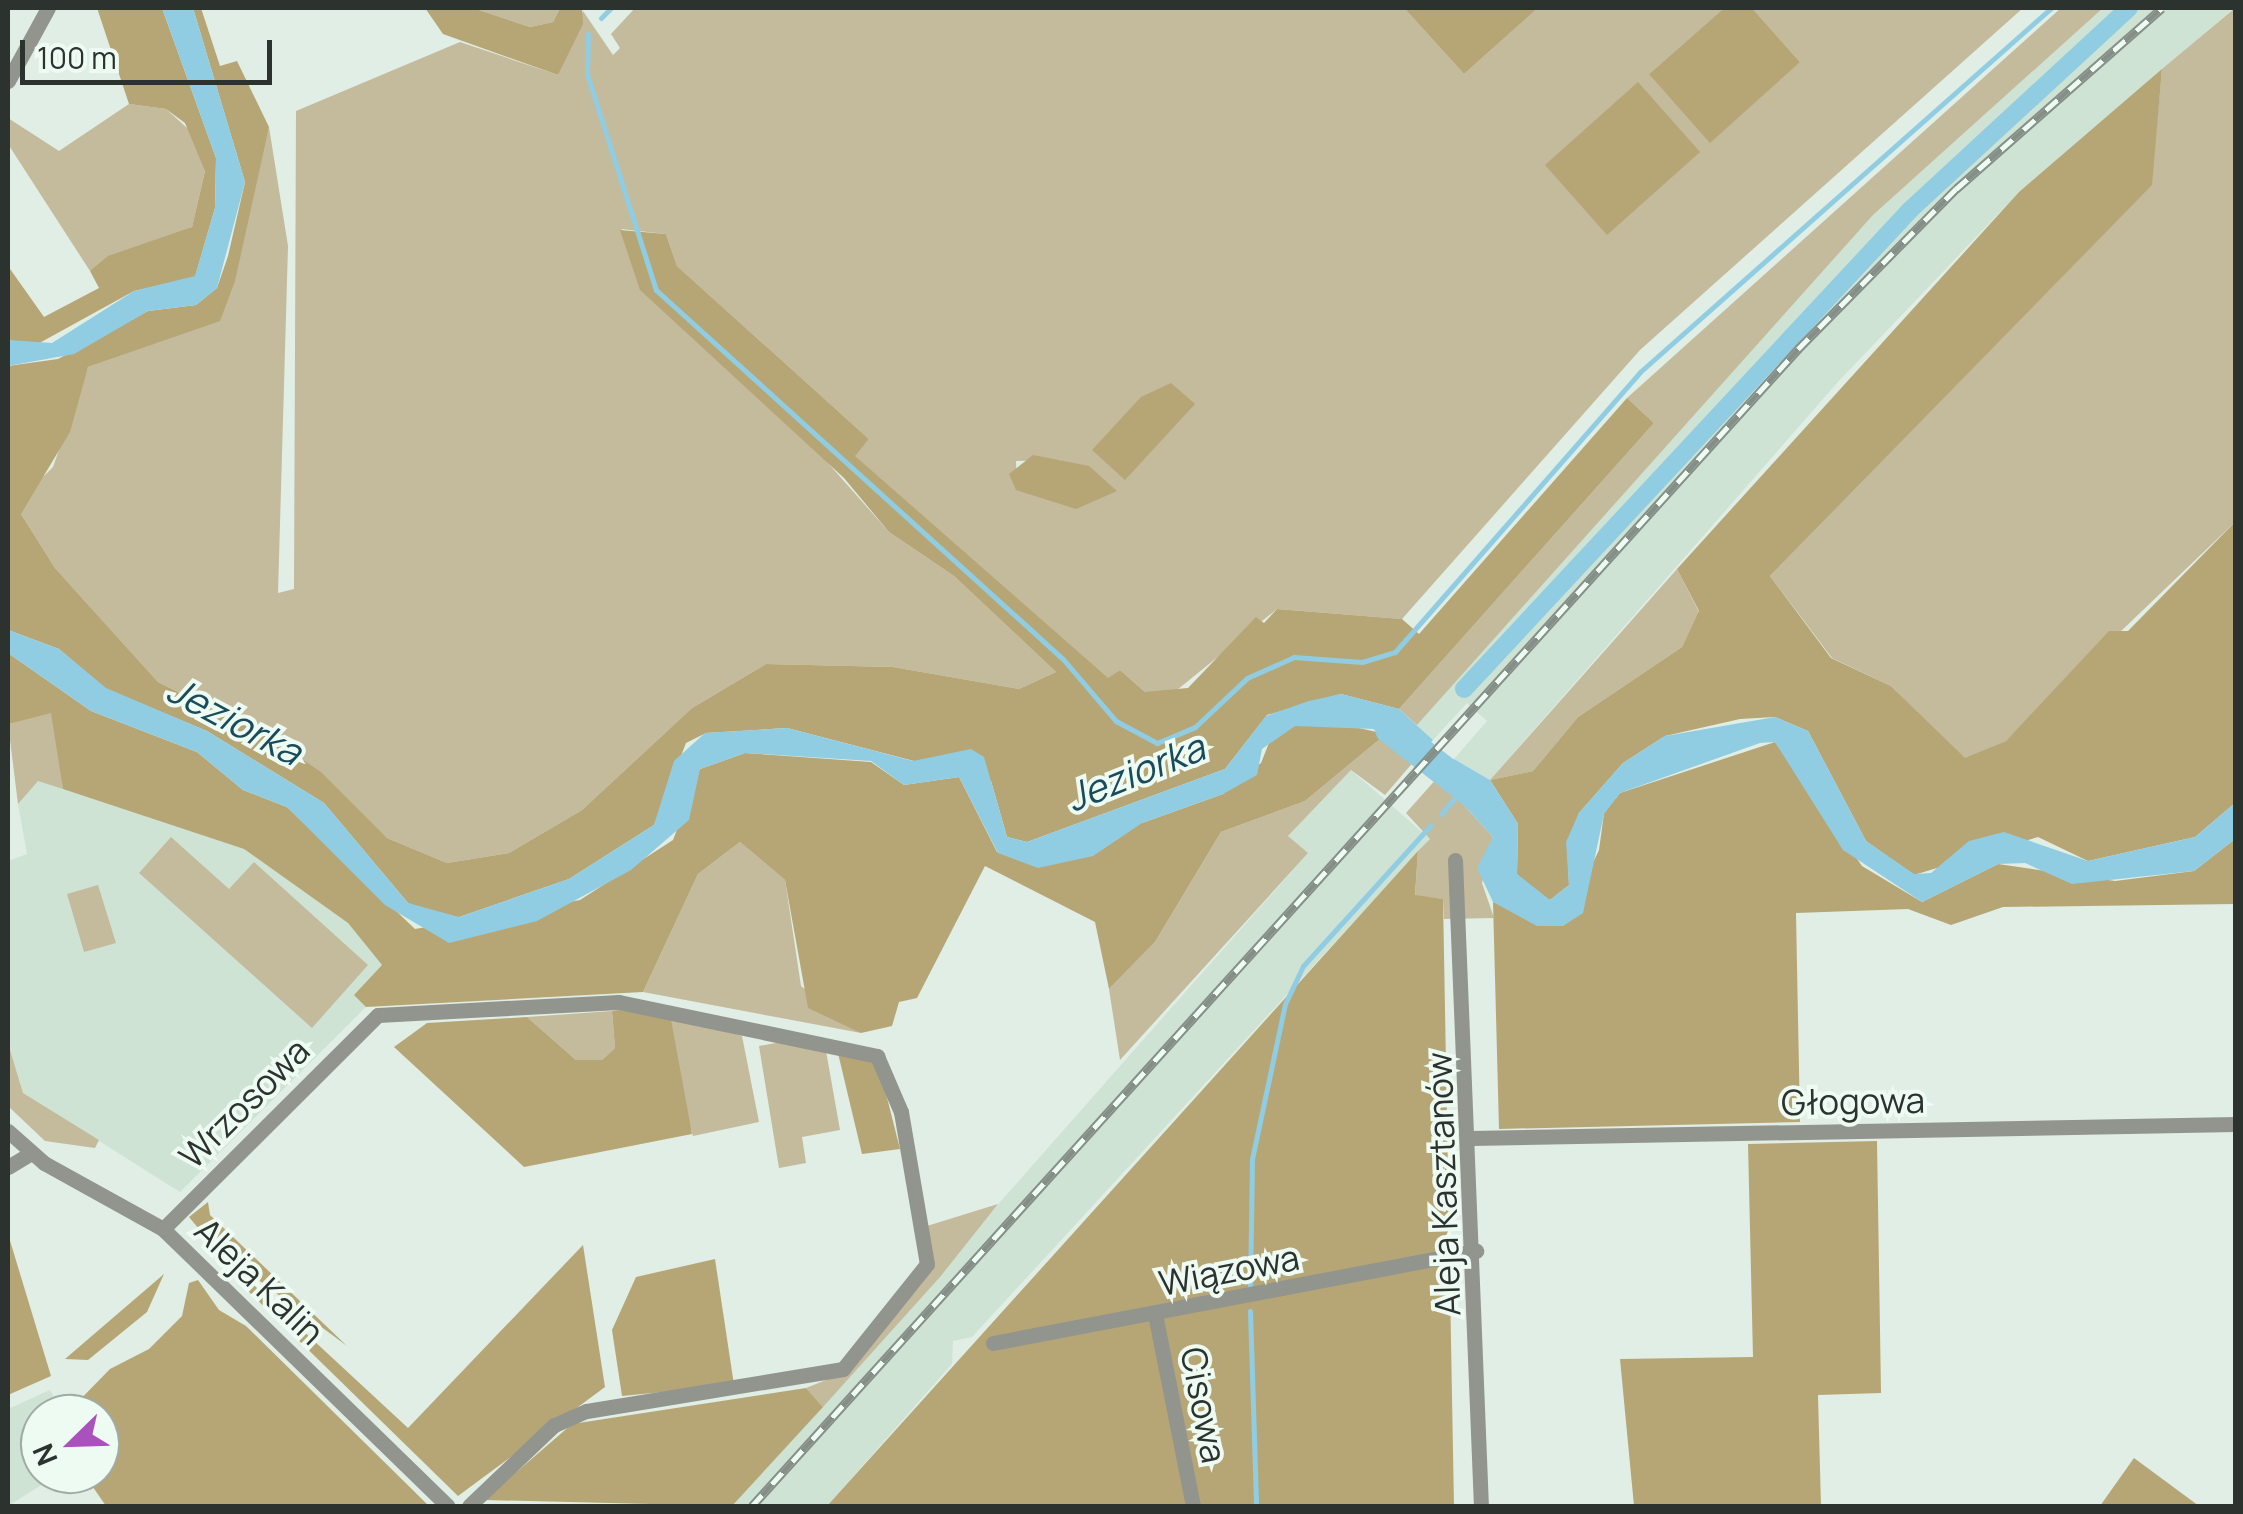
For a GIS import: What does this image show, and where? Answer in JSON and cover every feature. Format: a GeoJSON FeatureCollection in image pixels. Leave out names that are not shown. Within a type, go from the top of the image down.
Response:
{"type":"FeatureCollection","features":[{"type":"Feature","properties":{"kind":"street"},"geometry":{"type":"LineString","coordinates":[[8,81],[48,8]]}},
{"type":"Feature","properties":{"kind":"street","name":"Aleja Kasztanów"},"geometry":{"type":"LineString","coordinates":[[1455,860],[1472,1138],[1481,1506]]}},
{"type":"Feature","properties":{"kind":"street","name":"Wrzosowa"},"geometry":{"type":"LineString","coordinates":[[163,1230],[368,1020],[619,1002],[861,1046],[893,1080],[927,1264],[843,1370],[826,1376],[586,1412],[554,1425],[469,1506]]}},
{"type":"Feature","properties":{"kind":"street","name":"Głogowa"},"geometry":{"type":"LineString","coordinates":[[1472,1138],[2236,1124]]}},
{"type":"Feature","properties":{"kind":"street","name":"Aleja Kalin"},"geometry":{"type":"LineString","coordinates":[[8,1130],[30,1154],[163,1230],[448,1506]]}},
{"type":"Feature","properties":{"kind":"street"},"geometry":{"type":"LineString","coordinates":[[8,1167],[30,1154]]}},
{"type":"Feature","properties":{"kind":"street","name":"Wiązowa"},"geometry":{"type":"LineString","coordinates":[[993,1343],[1476,1251]]}},
{"type":"Feature","properties":{"kind":"street","name":"Cisowa"},"geometry":{"type":"LineString","coordinates":[[1155,1314],[1193,1506]]}},
{"type":"Feature","properties":{"kind":"shaded area"},"geometry":{"type":"Polygon","coordinates":[[[97,8],[162,8],[216,158],[215,208],[195,277],[134,291],[34,346],[8,340],[8,266],[44,317],[99,288],[90,271],[108,256],[192,227],[205,171],[185,123],[166,109],[129,104],[97,8]]]}},
{"type":"Feature","properties":{"kind":"shaded area"},"geometry":{"type":"Polygon","coordinates":[[[193,8],[201,8],[220,66],[237,61],[269,127],[235,281],[220,321],[88,367],[70,432],[21,514],[55,568],[158,682],[267,736],[321,772],[387,838],[447,863],[509,853],[582,810],[692,708],[766,664],[893,667],[1019,689],[1056,672],[954,576],[889,532],[844,478],[640,290],[620,230],[666,234],[677,266],[869,439],[855,456],[1108,678],[1120,670],[1145,692],[1188,688],[1256,617],[1264,623],[1277,609],[1402,619],[1419,634],[1627,398],[1654,423],[1399,709],[1341,694],[1267,715],[1225,769],[1027,842],[1007,837],[991,781],[787,728],[706,733],[686,743],[654,825],[569,879],[459,917],[434,915],[408,903],[324,803],[207,731],[106,689],[59,649],[8,630],[8,366],[58,359],[148,311],[196,305],[217,288],[228,256],[245,182],[193,8]]]}},
{"type":"Feature","properties":{"kind":"shaded area"},"geometry":{"type":"Polygon","coordinates":[[[425,8],[473,8],[530,27],[553,22],[560,8],[582,8],[583,24],[558,75],[443,34],[425,8]]]}},
{"type":"Feature","properties":{"kind":"shaded area"},"geometry":{"type":"Polygon","coordinates":[[[473,8],[560,8],[553,22],[530,27],[473,8]]]}},
{"type":"Feature","properties":{"kind":"shaded area"},"geometry":{"type":"Polygon","coordinates":[[[635,8],[1404,8],[1464,74],[1538,8],[1724,8],[1649,74],[1800,62],[1752,8],[2023,8],[1640,350],[1402,619],[1277,609],[1172,694],[1145,692],[1120,670],[1108,679],[1078,654],[854,456],[869,439],[677,266],[666,234],[621,229],[889,532],[954,576],[1056,672],[1019,689],[893,667],[766,664],[692,708],[582,810],[509,853],[447,863],[387,838],[267,736],[158,682],[55,568],[21,514],[23,497],[53,467],[88,367],[220,320],[269,127],[288,246],[278,593],[294,589],[296,111],[460,42],[558,75],[583,11],[613,55],[620,48],[611,34],[635,8]],[[1059,460],[1016,461],[1017,490],[1033,494],[1073,469],[1059,460]]]}},
{"type":"Feature","properties":{"kind":"shaded area"},"geometry":{"type":"Polygon","coordinates":[[[1404,8],[1538,8],[1464,74],[1404,8]]]}},
{"type":"Feature","properties":{"kind":"shaded area"},"geometry":{"type":"Polygon","coordinates":[[[1724,8],[1752,8],[1800,62],[1710,143],[1649,74],[1724,8]]]}},
{"type":"Feature","properties":{"kind":"shaded area"},"geometry":{"type":"Polygon","coordinates":[[[2061,8],[2103,8],[1873,215],[1417,725],[1399,709],[1654,423],[1627,398],[2061,8]]]}},
{"type":"Feature","properties":{"kind":"shaded area"},"geometry":{"type":"Polygon","coordinates":[[[2103,8],[2234,8],[2019,192],[1837,383],[1490,780],[1454,759],[1487,721],[1467,703],[1433,740],[1417,725],[1873,215],[2103,8]]]}},
{"type":"Feature","properties":{"kind":"shaded area"},"geometry":{"type":"Polygon","coordinates":[[[2235,8],[2235,522],[2006,741],[1965,759],[1891,686],[1832,658],[1770,576],[2151,185],[2162,69],[2235,8]]]}},
{"type":"Feature","properties":{"kind":"shaded area"},"geometry":{"type":"Polygon","coordinates":[[[2162,69],[2152,185],[1770,576],[1831,658],[1891,686],[1965,758],[2006,741],[2109,631],[2128,631],[2235,522],[2235,803],[2195,837],[2088,861],[2038,837],[1914,875],[1866,841],[1808,731],[1775,717],[1740,719],[1665,736],[1623,763],[1579,813],[1567,842],[1569,885],[1550,900],[1533,891],[1517,874],[1518,824],[1490,780],[1533,771],[1578,717],[1682,647],[1699,611],[1677,569],[2019,192],[2162,69]]]}},
{"type":"Feature","properties":{"kind":"shaded area"},"geometry":{"type":"Polygon","coordinates":[[[1638,82],[1700,152],[1607,235],[1545,165],[1638,82]]]}},
{"type":"Feature","properties":{"kind":"shaded area"},"geometry":{"type":"Polygon","coordinates":[[[129,104],[166,109],[196,136],[205,171],[192,227],[90,271],[8,144],[8,118],[59,151],[129,104]]]}},
{"type":"Feature","properties":{"kind":"shaded area"},"geometry":{"type":"Polygon","coordinates":[[[1171,383],[1195,404],[1125,480],[1092,450],[1141,397],[1171,383]]]}},
{"type":"Feature","properties":{"kind":"shaded area"},"geometry":{"type":"Polygon","coordinates":[[[1033,455],[1089,466],[1117,491],[1076,509],[1016,490],[1009,474],[1033,455]]]}},
{"type":"Feature","properties":{"kind":"shaded area"},"geometry":{"type":"Polygon","coordinates":[[[1677,569],[1699,612],[1682,647],[1578,717],[1533,771],[1490,780],[1677,569]]]}},
{"type":"Feature","properties":{"kind":"shaded area"},"geometry":{"type":"Polygon","coordinates":[[[8,653],[91,711],[197,752],[243,790],[287,807],[415,929],[580,900],[673,840],[700,769],[745,753],[871,762],[904,785],[959,777],[997,852],[1142,823],[1223,794],[1261,763],[1271,738],[1295,726],[1322,720],[1386,734],[1305,801],[1221,832],[1155,942],[1109,989],[1095,922],[985,866],[917,998],[899,1002],[892,1026],[861,1033],[808,1008],[785,880],[740,842],[698,874],[643,992],[366,1007],[354,995],[382,965],[348,923],[244,849],[63,789],[51,713],[8,724],[8,653]]]}},
{"type":"Feature","properties":{"kind":"shaded area"},"geometry":{"type":"Polygon","coordinates":[[[41,712],[52,713],[59,736],[63,789],[38,781],[18,804],[8,724],[41,712]]]}},
{"type":"Feature","properties":{"kind":"shaded area"},"geometry":{"type":"Polygon","coordinates":[[[1386,734],[1416,759],[1385,795],[1351,770],[1288,836],[1308,853],[1120,1060],[1109,989],[1155,942],[1221,832],[1305,801],[1386,734]]]}},
{"type":"Feature","properties":{"kind":"shaded area"},"geometry":{"type":"Polygon","coordinates":[[[1775,742],[1862,866],[1922,902],[1998,864],[2115,881],[2194,871],[2235,839],[2235,904],[2003,907],[1951,925],[1908,909],[1796,913],[1800,1122],[1499,1129],[1493,902],[1563,926],[1599,850],[1604,813],[1620,793],[1775,742]]]}},
{"type":"Feature","properties":{"kind":"shaded area"},"geometry":{"type":"Polygon","coordinates":[[[1351,770],[1430,839],[972,1337],[953,1341],[952,1364],[827,1506],[732,1506],[1307,854],[1288,836],[1351,770]]]}},
{"type":"Feature","properties":{"kind":"shaded area"},"geometry":{"type":"Polygon","coordinates":[[[1438,777],[1493,837],[1482,883],[1494,918],[1444,919],[1443,899],[1415,896],[1418,851],[1430,839],[1406,813],[1438,777]]]}},
{"type":"Feature","properties":{"kind":"shaded area"},"geometry":{"type":"Polygon","coordinates":[[[38,780],[244,849],[348,923],[382,965],[355,995],[366,1007],[180,1192],[23,1093],[8,1043],[8,861],[27,854],[18,804],[38,780]]]}},
{"type":"Feature","properties":{"kind":"shaded area"},"geometry":{"type":"Polygon","coordinates":[[[171,837],[229,889],[254,862],[368,965],[312,1028],[139,873],[171,837]]]}},
{"type":"Feature","properties":{"kind":"shaded area"},"geometry":{"type":"Polygon","coordinates":[[[740,842],[785,880],[801,986],[861,1033],[643,992],[698,874],[740,842]]]}},
{"type":"Feature","properties":{"kind":"shaded area"},"geometry":{"type":"Polygon","coordinates":[[[1418,851],[1415,895],[1443,899],[1454,1506],[827,1506],[1418,851]]]}},
{"type":"Feature","properties":{"kind":"shaded area"},"geometry":{"type":"Polygon","coordinates":[[[98,885],[116,943],[84,952],[67,894],[98,885]]]}},
{"type":"Feature","properties":{"kind":"shaded area"},"geometry":{"type":"Polygon","coordinates":[[[633,1008],[670,1014],[692,1134],[524,1167],[394,1047],[427,1023],[527,1017],[576,1060],[602,1060],[615,1048],[612,1011],[633,1008]]]}},
{"type":"Feature","properties":{"kind":"shaded area"},"geometry":{"type":"Polygon","coordinates":[[[612,1011],[615,1048],[602,1060],[576,1060],[527,1017],[612,1011]]]}},
{"type":"Feature","properties":{"kind":"shaded area"},"geometry":{"type":"Polygon","coordinates":[[[670,1014],[742,1036],[759,1122],[693,1136],[671,1059],[670,1014]]]}},
{"type":"Feature","properties":{"kind":"shaded area"},"geometry":{"type":"Polygon","coordinates":[[[787,1041],[826,1051],[840,1130],[802,1137],[806,1163],[779,1168],[759,1046],[787,1041]]]}},
{"type":"Feature","properties":{"kind":"shaded area"},"geometry":{"type":"Polygon","coordinates":[[[8,1043],[23,1093],[99,1140],[95,1148],[45,1141],[8,1106],[8,1043]]]}},
{"type":"Feature","properties":{"kind":"shaded area"},"geometry":{"type":"Polygon","coordinates":[[[837,1049],[866,1055],[880,1070],[900,1149],[862,1154],[837,1049]]]}},
{"type":"Feature","properties":{"kind":"shaded area"},"geometry":{"type":"Polygon","coordinates":[[[1877,1141],[1881,1393],[1818,1395],[1821,1506],[1634,1506],[1620,1359],[1753,1357],[1748,1144],[1877,1141]]]}},
{"type":"Feature","properties":{"kind":"shaded area"},"geometry":{"type":"Polygon","coordinates":[[[208,1202],[210,1215],[347,1346],[214,1247],[189,1217],[208,1202]]]}},
{"type":"Feature","properties":{"kind":"shaded area"},"geometry":{"type":"Polygon","coordinates":[[[998,1204],[940,1277],[823,1407],[806,1388],[846,1372],[923,1282],[927,1226],[998,1204]]]}},
{"type":"Feature","properties":{"kind":"shaded area"},"geometry":{"type":"Polygon","coordinates":[[[8,1234],[51,1376],[8,1395],[8,1234]]]}},
{"type":"Feature","properties":{"kind":"shaded area"},"geometry":{"type":"Polygon","coordinates":[[[583,1245],[605,1387],[458,1496],[241,1284],[242,1274],[408,1428],[583,1245]]]}},
{"type":"Feature","properties":{"kind":"shaded area"},"geometry":{"type":"Polygon","coordinates":[[[715,1259],[734,1385],[622,1396],[612,1330],[636,1277],[715,1259]]]}},
{"type":"Feature","properties":{"kind":"shaded area"},"geometry":{"type":"Polygon","coordinates":[[[164,1274],[147,1312],[88,1360],[65,1359],[164,1274]]]}},
{"type":"Feature","properties":{"kind":"shaded area"},"geometry":{"type":"Polygon","coordinates":[[[198,1280],[219,1310],[246,1326],[429,1506],[106,1506],[98,1494],[120,1494],[120,1394],[86,1394],[110,1369],[149,1349],[182,1316],[189,1283],[198,1280]]]}},
{"type":"Feature","properties":{"kind":"shaded area"},"geometry":{"type":"Polygon","coordinates":[[[806,1388],[823,1407],[732,1506],[484,1500],[572,1424],[806,1388]]]}},
{"type":"Feature","properties":{"kind":"shaded area"},"geometry":{"type":"Polygon","coordinates":[[[20,1404],[20,1494],[27,1494],[8,1506],[8,1409],[20,1404]]]}},
{"type":"Feature","properties":{"kind":"shaded area"},"geometry":{"type":"Polygon","coordinates":[[[2134,1458],[2199,1506],[2100,1506],[2134,1458]]]}},
{"type":"Feature","properties":{"kind":"water"},"geometry":{"type":"Polygon","coordinates":[[[162,8],[193,8],[245,182],[217,288],[196,305],[148,311],[74,354],[8,366],[8,340],[52,343],[134,291],[195,276],[215,208],[216,158],[162,8]]]}},
{"type":"Feature","properties":{"kind":"water"},"geometry":{"type":"Polygon","coordinates":[[[8,630],[59,649],[106,688],[207,731],[324,803],[408,903],[459,917],[569,879],[654,825],[674,761],[705,733],[787,728],[913,761],[971,749],[984,757],[1007,837],[1027,842],[1225,769],[1266,716],[1309,701],[1341,694],[1399,709],[1433,740],[1416,759],[1373,729],[1295,726],[1262,749],[1257,775],[1223,794],[1142,823],[1093,856],[1038,868],[998,853],[959,777],[904,785],[871,761],[745,753],[700,769],[689,820],[631,870],[537,921],[449,943],[385,905],[287,807],[243,790],[197,752],[91,711],[8,653],[8,630]]]}},
{"type":"Feature","properties":{"kind":"water"},"geometry":{"type":"Polygon","coordinates":[[[1775,717],[1808,731],[1866,841],[1914,874],[1931,873],[1969,841],[2004,832],[2088,861],[2195,837],[2235,803],[2235,839],[2194,871],[2072,884],[2025,863],[1998,864],[1922,902],[1843,850],[1775,742],[1760,743],[1620,793],[1604,814],[1583,913],[1563,926],[1537,926],[1493,902],[1477,868],[1493,837],[1438,777],[1454,759],[1490,780],[1518,824],[1517,874],[1550,900],[1569,885],[1566,842],[1579,813],[1623,763],[1665,736],[1775,717]]]}},
{"type":"Feature","properties":{"kind":"waterway"},"geometry":{"type":"LineString","coordinates":[[601,18],[611,8]]}},
{"type":"Feature","properties":{"kind":"waterway","name":"Jeziorka"},"geometry":{"type":"LineString","coordinates":[[588,34],[587,74],[656,290],[1063,659],[1116,721],[1157,743],[1195,727],[1247,678],[1294,657],[1362,662],[1395,652],[1640,372],[2051,8]]}},
{"type":"Feature","properties":{"kind":"waterway"},"geometry":{"type":"LineString","coordinates":[[1464,689],[1910,210],[2129,8]]}},
{"type":"Feature","properties":{"kind":"waterway"},"geometry":{"type":"LineString","coordinates":[[1390,729],[1475,795]]}},
{"type":"Feature","properties":{"kind":"waterway"},"geometry":{"type":"LineString","coordinates":[[1441,814],[1462,790]]}},
{"type":"Feature","properties":{"kind":"waterway"},"geometry":{"type":"LineString","coordinates":[[1250,1287],[1252,1159],[1285,1004],[1303,966],[1431,825]]}},
{"type":"Feature","properties":{"kind":"waterway"},"geometry":{"type":"LineString","coordinates":[[1250,1311],[1256,1506]]}},
{"type":"Feature","properties":{"kind":"railway"},"geometry":{"type":"LineString","coordinates":[[752,1506],[1798,349],[1956,189],[2162,8]]}}]}
